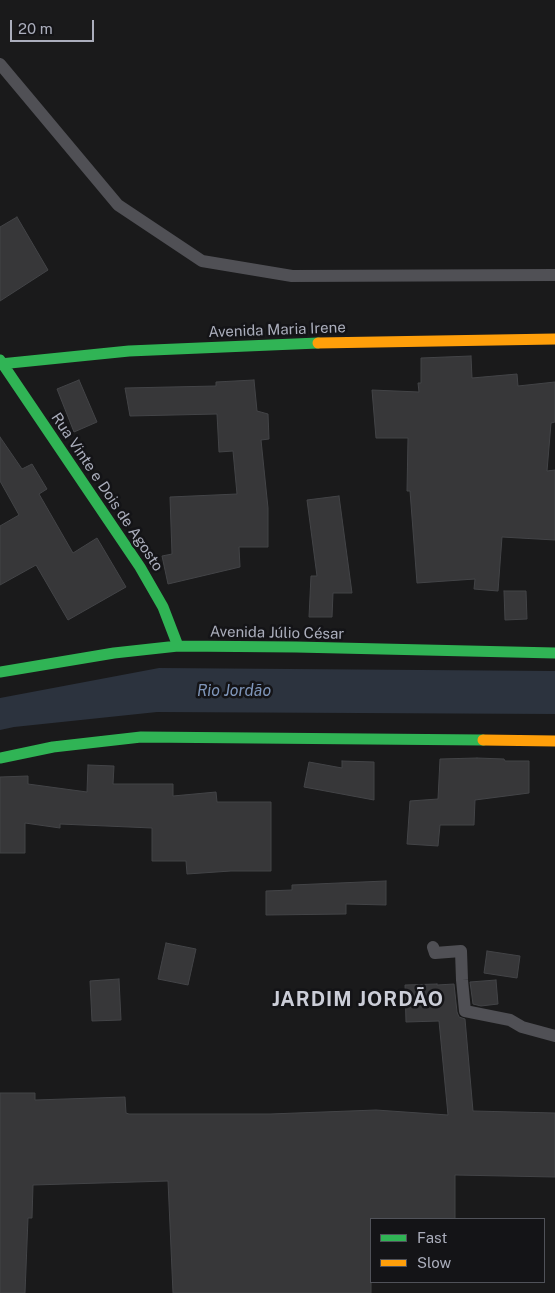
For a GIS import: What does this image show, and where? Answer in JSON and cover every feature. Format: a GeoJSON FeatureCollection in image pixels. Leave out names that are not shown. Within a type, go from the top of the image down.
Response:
{"type":"FeatureCollection","features":[{"type":"Feature","properties":{"kind":"street","name":"Avenida Maria Irene"},"geometry":{"type":"LineString","coordinates":[[1,362],[129,351],[291,343],[555,339]]}},
{"type":"Feature","properties":{"kind":"street","name":"Rua Vinte e Dois de Agosto"},"geometry":{"type":"LineString","coordinates":[[1,362],[140,567],[163,607],[178,646]]}},
{"type":"Feature","properties":{"kind":"street","name":"Avenida Júlio César"},"geometry":{"type":"LineString","coordinates":[[0,672],[114,653],[178,646],[555,653]]}},
{"type":"Feature","properties":{"kind":"street"},"geometry":{"type":"LineString","coordinates":[[0,758],[53,747],[141,738],[555,741]]}},
{"type":"Feature","properties":{"kind":"lane"},"geometry":{"type":"LineString","coordinates":[[0,64],[118,205],[202,261],[292,276],[555,274]]}},
{"type":"Feature","properties":{"kind":"lane"},"geometry":{"type":"LineString","coordinates":[[433,947],[435,953],[461,951],[464,1011],[510,1020],[522,1027],[555,1036]]}},
{"type":"Feature","properties":{"kind":"water","name":"Rio Jordão"},"geometry":{"type":"Polygon","coordinates":[[[159,668],[555,671],[555,714],[157,712],[0,730],[0,698],[159,668]]]}},
{"type":"Feature","properties":{"kind":"building"},"geometry":{"type":"Polygon","coordinates":[[[17,217],[48,270],[0,301],[0,227],[17,217]]]}},
{"type":"Feature","properties":{"kind":"building"},"geometry":{"type":"Polygon","coordinates":[[[471,356],[472,378],[517,374],[518,386],[555,382],[555,422],[551,423],[547,471],[555,470],[555,540],[502,537],[498,591],[474,589],[475,579],[417,583],[410,491],[407,491],[408,438],[376,438],[372,390],[419,392],[418,383],[421,383],[421,358],[471,356]]]}},
{"type":"Feature","properties":{"kind":"building"},"geometry":{"type":"Polygon","coordinates":[[[79,380],[97,422],[74,432],[57,389],[79,380]]]}},
{"type":"Feature","properties":{"kind":"building"},"geometry":{"type":"Polygon","coordinates":[[[254,380],[257,411],[268,414],[269,439],[261,440],[268,508],[268,547],[239,547],[240,567],[168,584],[162,556],[172,554],[170,497],[237,494],[233,451],[219,452],[217,414],[130,416],[125,388],[216,386],[216,382],[254,380]]]}},
{"type":"Feature","properties":{"kind":"building"},"geometry":{"type":"Polygon","coordinates":[[[0,437],[22,469],[32,464],[47,489],[39,494],[73,553],[97,538],[126,587],[68,620],[36,565],[0,585],[0,526],[19,515],[0,481],[0,437]]]}},
{"type":"Feature","properties":{"kind":"building"},"geometry":{"type":"Polygon","coordinates":[[[339,496],[352,593],[333,593],[332,617],[309,617],[311,576],[317,576],[307,500],[339,496]]]}},
{"type":"Feature","properties":{"kind":"building"},"geometry":{"type":"Polygon","coordinates":[[[504,591],[526,591],[527,619],[505,620],[504,591]]]}},
{"type":"Feature","properties":{"kind":"building"},"geometry":{"type":"Polygon","coordinates":[[[477,758],[529,761],[529,793],[475,800],[474,825],[440,825],[438,846],[407,844],[410,801],[438,799],[440,759],[477,758]]]}},
{"type":"Feature","properties":{"kind":"building"},"geometry":{"type":"Polygon","coordinates":[[[342,761],[374,762],[374,800],[304,787],[309,762],[342,768],[342,761]]]}},
{"type":"Feature","properties":{"kind":"building"},"geometry":{"type":"Polygon","coordinates":[[[88,765],[114,766],[113,784],[173,784],[173,796],[216,792],[217,802],[271,802],[271,871],[187,874],[186,861],[152,861],[152,828],[60,824],[60,828],[25,823],[25,853],[0,853],[0,777],[28,776],[28,784],[87,792],[88,765]]]}},
{"type":"Feature","properties":{"kind":"building"},"geometry":{"type":"Polygon","coordinates":[[[386,881],[386,905],[346,904],[346,914],[266,915],[266,891],[292,890],[292,885],[386,881]]]}},
{"type":"Feature","properties":{"kind":"building"},"geometry":{"type":"Polygon","coordinates":[[[166,943],[196,949],[188,985],[158,979],[166,943]]]}},
{"type":"Feature","properties":{"kind":"building"},"geometry":{"type":"Polygon","coordinates":[[[487,951],[520,956],[517,978],[484,973],[487,951]]]}},
{"type":"Feature","properties":{"kind":"building"},"geometry":{"type":"Polygon","coordinates":[[[119,979],[121,1020],[92,1021],[90,981],[119,979]]]}},
{"type":"Feature","properties":{"kind":"building"},"geometry":{"type":"Polygon","coordinates":[[[496,980],[498,1004],[481,1006],[473,1004],[470,982],[496,980]]]}},
{"type":"Feature","properties":{"kind":"building"},"geometry":{"type":"Polygon","coordinates":[[[454,984],[457,1012],[459,1017],[465,1019],[473,1111],[555,1113],[555,1177],[455,1175],[455,1218],[370,1218],[371,1293],[173,1293],[168,1181],[33,1185],[32,1218],[28,1218],[25,1293],[0,1293],[0,1093],[35,1093],[35,1100],[125,1097],[126,1113],[129,1114],[270,1114],[376,1110],[448,1115],[439,1021],[406,1022],[405,985],[454,984]]]}},
{"type":"Feature","properties":{"kind":"traffic: fast"},"geometry":{"type":"LineString","coordinates":[[0,364],[129,351],[318,343]]}},
{"type":"Feature","properties":{"kind":"traffic: fast"},"geometry":{"type":"LineString","coordinates":[[0,360],[140,567],[163,607],[178,646]]}},
{"type":"Feature","properties":{"kind":"traffic: fast"},"geometry":{"type":"LineString","coordinates":[[0,672],[114,653],[178,646],[555,653]]}},
{"type":"Feature","properties":{"kind":"traffic: fast"},"geometry":{"type":"LineString","coordinates":[[0,758],[53,747],[141,737],[483,740]]}},
{"type":"Feature","properties":{"kind":"traffic: slow"},"geometry":{"type":"LineString","coordinates":[[318,343],[555,339]]}},
{"type":"Feature","properties":{"kind":"traffic: slow"},"geometry":{"type":"LineString","coordinates":[[483,740],[555,741]]}},
{"type":"Feature","properties":{"kind":"district","name":"JARDIM JORDÃO"},"geometry":{"type":"Point","coordinates":[358,1000]}}]}
